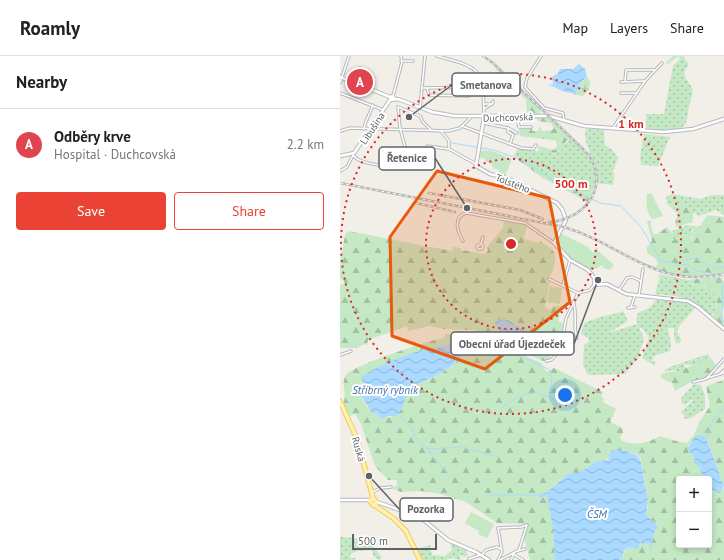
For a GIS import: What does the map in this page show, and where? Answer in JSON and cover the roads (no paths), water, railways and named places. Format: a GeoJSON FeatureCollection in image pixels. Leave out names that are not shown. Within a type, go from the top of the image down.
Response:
{"type":"FeatureCollection","features":[{"type":"Feature","properties":{"kind":"main road","name":"Ruská"},"geometry":{"type":"LineString","coordinates":[[340,401],[356,436],[372,492],[372,499]]}},
{"type":"Feature","properties":{"kind":"main road"},"geometry":{"type":"LineString","coordinates":[[372,499],[406,531],[420,560]]}},
{"type":"Feature","properties":{"kind":"street"},"geometry":{"type":"LineString","coordinates":[[340,83],[349,56]]}},
{"type":"Feature","properties":{"kind":"street"},"geometry":{"type":"LineString","coordinates":[[392,97],[401,56]]}},
{"type":"Feature","properties":{"kind":"street"},"geometry":{"type":"LineString","coordinates":[[420,108],[425,56]]}},
{"type":"Feature","properties":{"kind":"street"},"geometry":{"type":"LineString","coordinates":[[427,146],[449,149],[476,164],[484,117],[482,80],[475,69],[466,64],[437,56]]}},
{"type":"Feature","properties":{"kind":"street"},"geometry":{"type":"LineString","coordinates":[[541,56],[525,80],[525,87],[544,108],[563,113],[565,115],[564,120]]}},
{"type":"Feature","properties":{"kind":"street"},"geometry":{"type":"LineString","coordinates":[[401,61],[413,61]]}},
{"type":"Feature","properties":{"kind":"street"},"geometry":{"type":"LineString","coordinates":[[613,128],[654,70],[662,63]]}},
{"type":"Feature","properties":{"kind":"street"},"geometry":{"type":"LineString","coordinates":[[625,81],[626,70],[654,70]]}},
{"type":"Feature","properties":{"kind":"street","name":"Duchcovská"},"geometry":{"type":"LineString","coordinates":[[341,77],[420,108],[445,115],[470,118],[548,116],[583,126],[681,131],[697,128],[724,119]]}},
{"type":"Feature","properties":{"kind":"street"},"geometry":{"type":"LineString","coordinates":[[621,82],[645,82]]}},
{"type":"Feature","properties":{"kind":"street"},"geometry":{"type":"LineString","coordinates":[[427,88],[429,95],[469,96],[472,94],[471,87]]}},
{"type":"Feature","properties":{"kind":"street"},"geometry":{"type":"LineString","coordinates":[[422,88],[483,87]]}},
{"type":"Feature","properties":{"kind":"street"},"geometry":{"type":"LineString","coordinates":[[340,93],[383,110]]}},
{"type":"Feature","properties":{"kind":"street"},"geometry":{"type":"LineString","coordinates":[[621,93],[637,93]]}},
{"type":"Feature","properties":{"kind":"street","name":"Libušina"},"geometry":{"type":"LineString","coordinates":[[353,155],[392,97]]}},
{"type":"Feature","properties":{"kind":"street"},"geometry":{"type":"LineString","coordinates":[[484,104],[492,102],[484,109]]}},
{"type":"Feature","properties":{"kind":"street","name":"Libušina"},"geometry":{"type":"LineString","coordinates":[[364,129],[373,105]]}},
{"type":"Feature","properties":{"kind":"street"},"geometry":{"type":"LineString","coordinates":[[406,147],[400,130],[398,107],[420,116],[423,122],[431,130]]}},
{"type":"Feature","properties":{"kind":"street"},"geometry":{"type":"LineString","coordinates":[[517,116],[519,127],[531,127]]}},
{"type":"Feature","properties":{"kind":"street"},"geometry":{"type":"LineString","coordinates":[[340,131],[350,128],[420,131],[454,130],[462,126],[470,118]]}},
{"type":"Feature","properties":{"kind":"street"},"geometry":{"type":"LineString","coordinates":[[483,123],[508,128],[517,133]]}},
{"type":"Feature","properties":{"kind":"street"},"geometry":{"type":"LineString","coordinates":[[462,126],[518,147],[533,149],[536,145]]}},
{"type":"Feature","properties":{"kind":"street"},"geometry":{"type":"LineString","coordinates":[[508,128],[508,132],[513,136],[510,144]]}},
{"type":"Feature","properties":{"kind":"street"},"geometry":{"type":"LineString","coordinates":[[440,131],[449,141],[449,149]]}},
{"type":"Feature","properties":{"kind":"street"},"geometry":{"type":"LineString","coordinates":[[340,171],[347,167],[353,155]]}},
{"type":"Feature","properties":{"kind":"street"},"geometry":{"type":"LineString","coordinates":[[340,156],[353,155],[354,157],[367,162],[396,167]]}},
{"type":"Feature","properties":{"kind":"street","name":"Tolstého"},"geometry":{"type":"LineString","coordinates":[[476,164],[490,174],[507,178],[556,202],[562,209],[566,219],[554,243]]}},
{"type":"Feature","properties":{"kind":"street"},"geometry":{"type":"LineString","coordinates":[[463,240],[460,237],[457,221],[459,216],[466,213],[526,223],[554,243],[570,260],[587,270],[595,279],[594,285],[590,290],[578,293],[549,279]]}},
{"type":"Feature","properties":{"kind":"street"},"geometry":{"type":"LineString","coordinates":[[481,244],[483,237]]}},
{"type":"Feature","properties":{"kind":"street"},"geometry":{"type":"LineString","coordinates":[[563,285],[570,260]]}},
{"type":"Feature","properties":{"kind":"street"},"geometry":{"type":"LineString","coordinates":[[639,295],[643,269]]}},
{"type":"Feature","properties":{"kind":"street"},"geometry":{"type":"LineString","coordinates":[[619,290],[627,278],[632,277],[641,281]]}},
{"type":"Feature","properties":{"kind":"street"},"geometry":{"type":"LineString","coordinates":[[594,285],[607,284],[626,294],[689,302],[724,329]]}},
{"type":"Feature","properties":{"kind":"street"},"geometry":{"type":"LineString","coordinates":[[546,361],[551,360],[558,351],[564,336],[567,317],[578,293]]}},
{"type":"Feature","properties":{"kind":"street"},"geometry":{"type":"LineString","coordinates":[[635,295],[630,308],[635,307]]}},
{"type":"Feature","properties":{"kind":"street"},"geometry":{"type":"LineString","coordinates":[[574,304],[576,315],[574,330],[577,338]]}},
{"type":"Feature","properties":{"kind":"street"},"geometry":{"type":"LineString","coordinates":[[340,355],[351,351]]}},
{"type":"Feature","properties":{"kind":"street"},"geometry":{"type":"LineString","coordinates":[[693,382],[701,382],[708,378],[724,360]]}},
{"type":"Feature","properties":{"kind":"street"},"geometry":{"type":"LineString","coordinates":[[719,376],[724,370]]}},
{"type":"Feature","properties":{"kind":"street"},"geometry":{"type":"LineString","coordinates":[[708,378],[719,376],[724,373]]}},
{"type":"Feature","properties":{"kind":"street"},"geometry":{"type":"LineString","coordinates":[[372,492],[381,488],[391,487]]}},
{"type":"Feature","properties":{"kind":"street"},"geometry":{"type":"LineString","coordinates":[[340,500],[372,499]]}},
{"type":"Feature","properties":{"kind":"street"},"geometry":{"type":"LineString","coordinates":[[375,503],[420,517],[448,540],[490,560]]}},
{"type":"Feature","properties":{"kind":"street"},"geometry":{"type":"LineString","coordinates":[[527,525],[519,550],[501,560],[501,550],[498,530],[500,527],[521,527],[527,525]]}},
{"type":"Feature","properties":{"kind":"street"},"geometry":{"type":"LineString","coordinates":[[469,560],[482,555],[486,550],[497,547],[501,550]]}},
{"type":"Feature","properties":{"kind":"street"},"geometry":{"type":"LineString","coordinates":[[511,560],[514,553],[525,549]]}},
{"type":"Feature","properties":{"kind":"street"},"geometry":{"type":"LineString","coordinates":[[514,553],[523,560]]}},
{"type":"Feature","properties":{"kind":"water"},"geometry":{"type":"Polygon","coordinates":[[[579,64],[585,69],[587,77],[579,84],[580,88],[577,91],[569,93],[548,85],[553,84],[552,77],[558,73],[560,69],[573,69],[579,64]]]}},
{"type":"Feature","properties":{"kind":"water"},"geometry":{"type":"Polygon","coordinates":[[[498,319],[508,320],[526,331],[517,332],[513,336],[502,333],[494,324],[498,319]]]}},
{"type":"Feature","properties":{"kind":"water","name":"Stříbrný rybník"},"geometry":{"type":"Polygon","coordinates":[[[458,344],[463,348],[462,355],[457,361],[441,373],[409,389],[400,412],[396,416],[388,416],[381,419],[377,414],[371,412],[361,395],[364,386],[361,377],[383,365],[408,355],[446,345],[458,344]]]}},
{"type":"Feature","properties":{"kind":"water"},"geometry":{"type":"Polygon","coordinates":[[[696,435],[703,436],[707,440],[724,486],[720,493],[712,490],[712,476],[703,476],[699,467],[695,464],[694,457],[687,449],[696,435]]]}},
{"type":"Feature","properties":{"kind":"water","name":"ČSM"},"geometry":{"type":"Polygon","coordinates":[[[619,449],[635,454],[641,462],[648,501],[646,515],[658,526],[654,534],[651,551],[650,543],[642,544],[640,541],[638,549],[630,547],[623,554],[622,560],[556,560],[554,557],[554,534],[547,495],[540,498],[538,495],[547,492],[568,474],[582,471],[597,461],[608,460],[611,451],[619,449]]]}},
{"type":"Feature","properties":{"kind":"waterway"},"geometry":{"type":"LineString","coordinates":[[452,143],[494,150],[524,161],[551,179],[600,203],[621,206],[641,227],[661,261],[688,265],[697,271],[714,275]]}},
{"type":"Feature","properties":{"kind":"waterway"},"geometry":{"type":"LineString","coordinates":[[679,264],[685,260],[695,258],[715,268],[724,267]]}},
{"type":"Feature","properties":{"kind":"waterway"},"geometry":{"type":"LineString","coordinates":[[714,278],[722,283],[723,308],[720,316],[724,322]]}},
{"type":"Feature","properties":{"kind":"waterway"},"geometry":{"type":"LineString","coordinates":[[463,348],[474,343],[489,346],[545,367],[551,373],[552,380],[548,397],[538,393],[527,394],[508,403],[501,409]]}},
{"type":"Feature","properties":{"kind":"waterway"},"geometry":{"type":"LineString","coordinates":[[549,397],[566,406]]}},
{"type":"Feature","properties":{"kind":"waterway"},"geometry":{"type":"LineString","coordinates":[[706,439],[710,426],[715,418],[724,409]]}},
{"type":"Feature","properties":{"kind":"waterway"},"geometry":{"type":"LineString","coordinates":[[397,413],[412,428],[415,437],[427,448],[462,447],[498,457]]}},
{"type":"Feature","properties":{"kind":"waterway"},"geometry":{"type":"LineString","coordinates":[[703,433],[707,437]]}},
{"type":"Feature","properties":{"kind":"waterway"},"geometry":{"type":"LineString","coordinates":[[427,449],[447,473]]}},
{"type":"Feature","properties":{"kind":"waterway"},"geometry":{"type":"LineString","coordinates":[[487,495],[538,495]]}},
{"type":"Feature","properties":{"kind":"railway"},"geometry":{"type":"LineString","coordinates":[[483,56],[493,63],[583,149],[592,161],[596,173],[596,185],[592,196],[585,206],[575,214],[563,220],[549,222]]}},
{"type":"Feature","properties":{"kind":"railway"},"geometry":{"type":"LineString","coordinates":[[340,183],[564,227],[605,244],[640,263],[678,276],[699,277],[724,274]]}},
{"type":"Feature","properties":{"kind":"railway"},"geometry":{"type":"LineString","coordinates":[[429,193],[520,210],[543,219]]}},
{"type":"Feature","properties":{"kind":"railway"},"geometry":{"type":"LineString","coordinates":[[416,203],[455,212]]}},
{"type":"Feature","properties":{"kind":"place","name":"Odběry krve"},"geometry":{"type":"Point","coordinates":[360,82]}},
{"type":"Feature","properties":{"kind":"place","name":"Smetanova"},"geometry":{"type":"Point","coordinates":[409,117]}},
{"type":"Feature","properties":{"kind":"place","name":"Řetenice"},"geometry":{"type":"Point","coordinates":[467,208]}},
{"type":"Feature","properties":{"kind":"place","name":"Obecní úřad Újezdeček"},"geometry":{"type":"Point","coordinates":[598,280]}},
{"type":"Feature","properties":{"kind":"place","name":"Pozorka"},"geometry":{"type":"Point","coordinates":[369,476]}}]}
